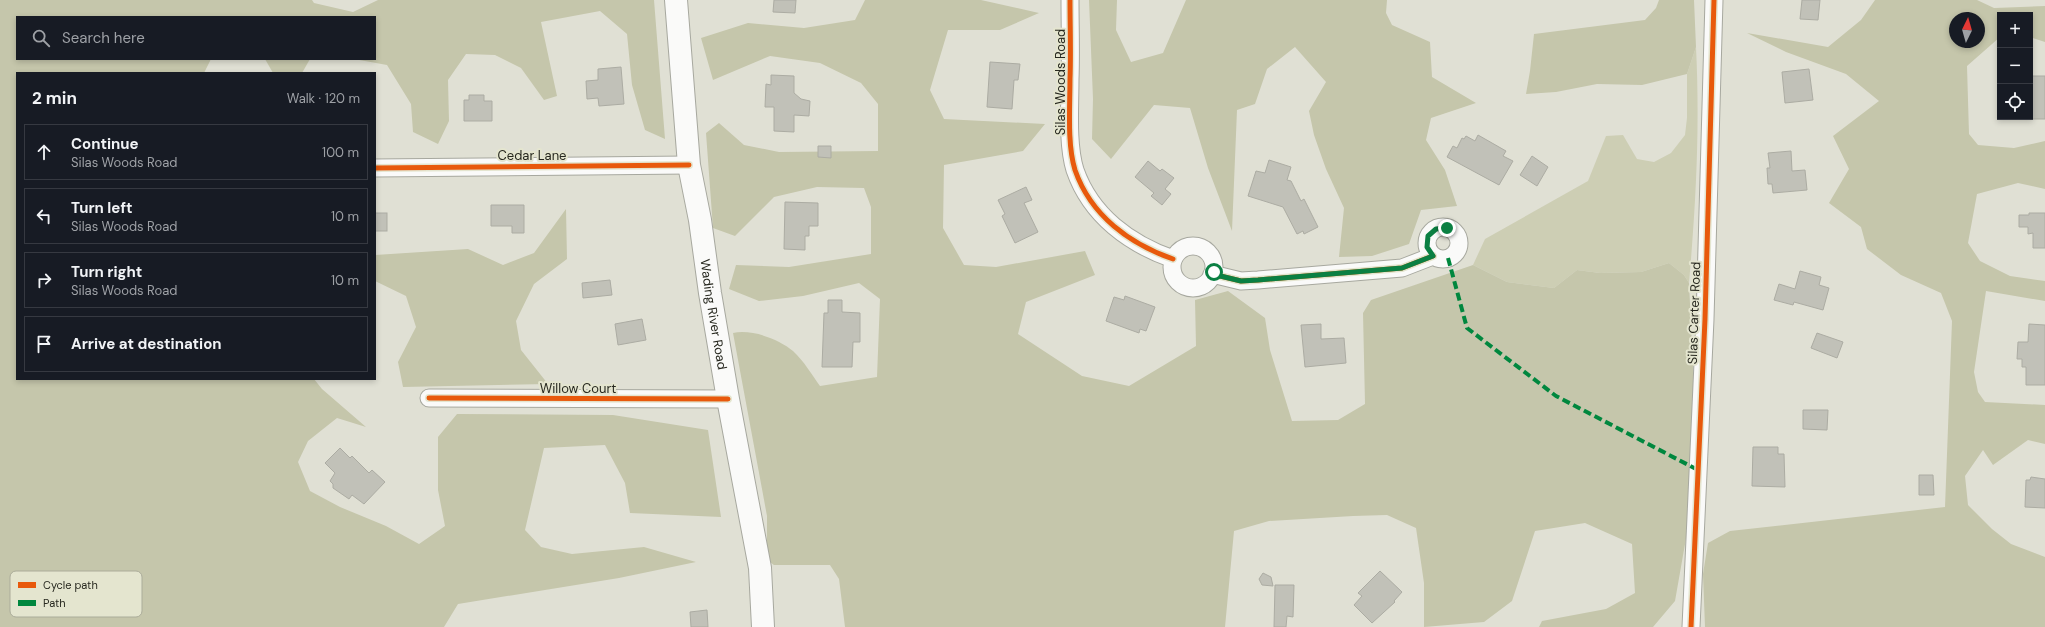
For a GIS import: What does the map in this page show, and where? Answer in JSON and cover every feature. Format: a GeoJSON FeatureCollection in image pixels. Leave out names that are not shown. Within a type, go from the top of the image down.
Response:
{"type":"FeatureCollection","features":[{"type":"Feature","properties":{"kind":"main road","name":"Wading River Road"},"geometry":{"type":"LineString","coordinates":[[676,0],[689,165],[700,220],[710,293],[728,399],[760,568],[764,627]]}},
{"type":"Feature","properties":{"kind":"street","name":"Silas Woods Road"},"geometry":{"type":"LineString","coordinates":[[1070,0],[1071,144],[1075,169],[1082,187],[1099,212],[1113,227],[1141,245],[1173,259]]}},
{"type":"Feature","properties":{"kind":"street","name":"Silas Carter Road"},"geometry":{"type":"LineString","coordinates":[[1691,627],[1705,319],[1714,0]]}},
{"type":"Feature","properties":{"kind":"street","name":"Cedar Lane"},"geometry":{"type":"LineString","coordinates":[[376,168],[689,165]]}},
{"type":"Feature","properties":{"kind":"street"},"geometry":{"type":"LineString","coordinates":[[1196,246],[1212,258],[1214,265],[1212,274],[1206,284],[1200,287],[1186,288],[1180,285],[1172,273],[1173,259],[1182,249],[1196,246]]}},
{"type":"Feature","properties":{"kind":"street"},"geometry":{"type":"LineString","coordinates":[[1212,274],[1241,281],[1258,280],[1402,268],[1433,256]]}},
{"type":"Feature","properties":{"kind":"street","name":"Willow Court"},"geometry":{"type":"LineString","coordinates":[[429,398],[728,399]]}},
{"type":"Feature","properties":{"kind":"green space"},"geometry":{"type":"Polygon","coordinates":[[[0,0],[312,0],[314,3],[353,12],[378,0],[654,0],[665,139],[645,130],[632,85],[627,34],[600,11],[541,22],[557,96],[544,100],[521,68],[495,55],[466,54],[448,80],[449,121],[438,144],[413,132],[411,104],[387,65],[360,60],[376,60],[376,16],[16,16],[16,60],[210,60],[204,72],[16,72],[16,380],[315,380],[322,389],[366,427],[337,418],[308,441],[298,462],[310,491],[340,507],[386,526],[419,544],[445,526],[438,490],[438,437],[457,414],[613,415],[708,430],[721,517],[630,513],[625,483],[605,445],[544,448],[525,530],[541,547],[572,554],[644,547],[696,562],[619,578],[458,604],[444,627],[0,627],[0,0]]]}},
{"type":"Feature","properties":{"kind":"green space"},"geometry":{"type":"Polygon","coordinates":[[[865,0],[981,0],[1039,13],[1000,30],[948,30],[930,90],[944,119],[1045,124],[1023,151],[944,165],[943,228],[964,265],[996,267],[1085,251],[1095,275],[1026,302],[1018,334],[1082,376],[1129,386],[1196,346],[1195,300],[1228,291],[1265,318],[1270,350],[1292,421],[1338,420],[1365,404],[1363,313],[1371,300],[1473,265],[1507,282],[1554,288],[1577,270],[1600,273],[1641,272],[1669,263],[1684,275],[1689,283],[1698,470],[1675,601],[1653,627],[1539,627],[1542,621],[1606,609],[1635,593],[1632,544],[1585,523],[1535,531],[1512,601],[1484,622],[1424,627],[1424,583],[1416,528],[1387,515],[1353,516],[1269,521],[1234,531],[1225,627],[845,627],[839,579],[830,565],[774,565],[767,560],[767,516],[733,333],[748,332],[765,336],[787,347],[801,359],[820,386],[877,377],[880,299],[859,283],[803,296],[759,301],[729,289],[736,265],[789,267],[871,254],[871,207],[864,188],[817,187],[774,197],[735,236],[713,228],[706,133],[719,123],[744,145],[779,152],[878,151],[878,104],[861,83],[820,63],[770,56],[713,80],[701,38],[748,23],[804,28],[855,20],[865,0]]]}},
{"type":"Feature","properties":{"kind":"green space"},"geometry":{"type":"Polygon","coordinates":[[[1089,0],[1117,0],[1116,30],[1131,62],[1163,53],[1186,0],[1387,0],[1386,13],[1392,25],[1430,42],[1432,77],[1476,103],[1431,118],[1426,140],[1445,170],[1457,206],[1421,210],[1409,244],[1372,256],[1339,257],[1344,208],[1326,169],[1314,135],[1309,111],[1326,82],[1295,47],[1267,69],[1255,104],[1237,110],[1232,231],[1208,168],[1190,108],[1154,105],[1111,159],[1092,139],[1093,99],[1089,0]]]}},
{"type":"Feature","properties":{"kind":"green space"},"geometry":{"type":"Polygon","coordinates":[[[1659,0],[1694,0],[1696,47],[1687,74],[1642,85],[1597,84],[1556,92],[1526,94],[1534,34],[1645,20],[1656,8],[1659,0]]]}},
{"type":"Feature","properties":{"kind":"green space"},"geometry":{"type":"Polygon","coordinates":[[[1875,0],[1977,0],[1994,8],[2045,6],[2045,42],[2033,38],[2033,12],[1997,12],[1997,40],[1967,66],[1969,134],[1978,145],[2014,148],[2045,141],[2045,189],[2018,183],[1977,194],[1968,243],[1980,261],[2010,276],[2045,281],[2045,301],[1986,291],[1974,372],[1978,392],[1985,402],[2045,405],[2045,444],[2028,440],[1993,465],[1983,450],[1965,476],[1968,505],[1992,529],[2011,544],[2045,557],[2045,627],[1705,627],[1703,574],[1708,543],[1730,531],[1945,507],[1952,321],[1941,293],[1901,275],[1867,249],[1861,227],[1829,203],[1849,169],[1833,136],[1879,101],[1846,74],[1786,52],[1747,33],[1828,47],[1861,20],[1875,0]]]}},
{"type":"Feature","properties":{"kind":"green space"},"geometry":{"type":"Polygon","coordinates":[[[1696,47],[1698,107],[1697,165],[1689,283],[1684,275],[1669,263],[1641,272],[1600,273],[1577,270],[1554,288],[1507,282],[1473,265],[1485,239],[1588,181],[1606,136],[1623,135],[1637,159],[1654,162],[1671,153],[1685,135],[1687,118],[1687,74],[1696,47]]]}},
{"type":"Feature","properties":{"kind":"green space"},"geometry":{"type":"Polygon","coordinates":[[[266,60],[309,60],[303,72],[272,72],[266,60]]]}},
{"type":"Feature","properties":{"kind":"green space"},"geometry":{"type":"Polygon","coordinates":[[[566,209],[567,259],[534,284],[516,321],[521,350],[548,384],[403,387],[398,362],[416,327],[406,296],[376,281],[376,255],[468,249],[503,265],[534,253],[566,209]]]}},
{"type":"Feature","properties":{"kind":"building"},"geometry":{"type":"Polygon","coordinates":[[[774,0],[796,0],[795,13],[773,12],[774,0]]]}},
{"type":"Feature","properties":{"kind":"building"},"geometry":{"type":"Polygon","coordinates":[[[1802,0],[1820,0],[1818,20],[1800,19],[1802,0]]]}},
{"type":"Feature","properties":{"kind":"building"},"geometry":{"type":"Polygon","coordinates":[[[990,62],[1020,64],[1018,80],[1014,80],[1012,109],[987,107],[990,62]]]}},
{"type":"Feature","properties":{"kind":"building"},"geometry":{"type":"Polygon","coordinates":[[[621,67],[624,104],[599,106],[598,98],[587,99],[586,81],[598,80],[598,69],[621,67]]]}},
{"type":"Feature","properties":{"kind":"building"},"geometry":{"type":"Polygon","coordinates":[[[1809,69],[1813,100],[1785,103],[1782,72],[1809,69]]]}},
{"type":"Feature","properties":{"kind":"building"},"geometry":{"type":"Polygon","coordinates":[[[771,75],[794,76],[794,93],[801,99],[810,101],[809,116],[794,115],[794,132],[774,131],[774,107],[765,107],[766,84],[771,85],[771,75]]]}},
{"type":"Feature","properties":{"kind":"building"},"geometry":{"type":"Polygon","coordinates":[[[2033,76],[2045,76],[2045,119],[2033,119],[2033,76]]]}},
{"type":"Feature","properties":{"kind":"building"},"geometry":{"type":"Polygon","coordinates":[[[469,95],[484,95],[484,101],[492,101],[492,121],[464,121],[464,100],[469,100],[469,95]]]}},
{"type":"Feature","properties":{"kind":"building"},"geometry":{"type":"Polygon","coordinates":[[[1478,135],[1506,151],[1503,156],[1513,161],[1499,185],[1447,157],[1453,146],[1457,148],[1462,138],[1464,139],[1466,136],[1475,141],[1478,135]]]}},
{"type":"Feature","properties":{"kind":"building"},"geometry":{"type":"Polygon","coordinates":[[[818,146],[831,146],[831,158],[818,157],[818,146]]]}},
{"type":"Feature","properties":{"kind":"building"},"geometry":{"type":"Polygon","coordinates":[[[1791,151],[1792,171],[1805,170],[1807,190],[1773,193],[1772,184],[1768,184],[1767,168],[1770,168],[1768,153],[1791,151]]]}},
{"type":"Feature","properties":{"kind":"building"},"geometry":{"type":"Polygon","coordinates":[[[1532,156],[1548,167],[1537,186],[1520,175],[1532,156]]]}},
{"type":"Feature","properties":{"kind":"building"},"geometry":{"type":"Polygon","coordinates":[[[1269,160],[1291,167],[1287,180],[1291,181],[1301,201],[1304,199],[1318,227],[1304,234],[1303,231],[1297,234],[1283,207],[1248,196],[1256,171],[1265,173],[1269,160]]]}},
{"type":"Feature","properties":{"kind":"building"},"geometry":{"type":"Polygon","coordinates":[[[1148,161],[1160,171],[1162,169],[1174,178],[1165,189],[1171,194],[1162,205],[1151,196],[1154,193],[1135,177],[1148,161]]]}},
{"type":"Feature","properties":{"kind":"building"},"geometry":{"type":"Polygon","coordinates":[[[1026,187],[1032,200],[1024,203],[1038,232],[1015,243],[1002,216],[1005,214],[998,200],[1026,187]]]}},
{"type":"Feature","properties":{"kind":"building"},"geometry":{"type":"Polygon","coordinates":[[[785,202],[818,203],[818,226],[809,226],[809,236],[805,236],[805,250],[784,249],[785,202]]]}},
{"type":"Feature","properties":{"kind":"building"},"geometry":{"type":"Polygon","coordinates":[[[491,205],[524,205],[524,233],[512,233],[512,226],[491,226],[491,205]]]}},
{"type":"Feature","properties":{"kind":"building"},"geometry":{"type":"Polygon","coordinates":[[[376,213],[387,213],[387,231],[376,231],[376,213]]]}},
{"type":"Feature","properties":{"kind":"building"},"geometry":{"type":"Polygon","coordinates":[[[2029,213],[2045,213],[2045,248],[2033,248],[2033,233],[2028,234],[2028,227],[2019,227],[2019,215],[2029,215],[2029,213]]]}},
{"type":"Feature","properties":{"kind":"building"},"geometry":{"type":"Polygon","coordinates":[[[1800,271],[1821,277],[1819,285],[1829,288],[1823,310],[1794,302],[1793,305],[1774,300],[1779,284],[1795,289],[1800,271]]]}},
{"type":"Feature","properties":{"kind":"building"},"geometry":{"type":"Polygon","coordinates":[[[610,280],[612,295],[583,298],[582,283],[610,280]]]}},
{"type":"Feature","properties":{"kind":"building"},"geometry":{"type":"Polygon","coordinates":[[[1125,296],[1155,307],[1146,331],[1140,329],[1139,333],[1106,321],[1114,297],[1124,300],[1125,296]]]}},
{"type":"Feature","properties":{"kind":"building"},"geometry":{"type":"Polygon","coordinates":[[[828,300],[842,300],[842,312],[860,313],[860,342],[853,342],[852,367],[822,367],[824,313],[828,313],[828,300]]]}},
{"type":"Feature","properties":{"kind":"building"},"geometry":{"type":"Polygon","coordinates":[[[642,319],[646,340],[618,345],[615,324],[642,319]]]}},
{"type":"Feature","properties":{"kind":"building"},"geometry":{"type":"Polygon","coordinates":[[[1321,324],[1321,339],[1344,338],[1346,363],[1305,367],[1301,325],[1321,324]]]}},
{"type":"Feature","properties":{"kind":"building"},"geometry":{"type":"Polygon","coordinates":[[[2029,324],[2045,325],[2045,385],[2026,385],[2026,367],[2022,367],[2022,359],[2017,359],[2018,342],[2028,342],[2029,324]]]}},
{"type":"Feature","properties":{"kind":"building"},"geometry":{"type":"Polygon","coordinates":[[[1817,333],[1843,342],[1837,358],[1811,348],[1817,333]]]}},
{"type":"Feature","properties":{"kind":"building"},"geometry":{"type":"Polygon","coordinates":[[[1803,410],[1828,410],[1827,430],[1803,429],[1803,410]]]}},
{"type":"Feature","properties":{"kind":"building"},"geometry":{"type":"Polygon","coordinates":[[[1753,447],[1778,447],[1778,454],[1784,454],[1785,487],[1752,486],[1753,447]]]}},
{"type":"Feature","properties":{"kind":"building"},"geometry":{"type":"Polygon","coordinates":[[[340,448],[350,458],[352,456],[369,473],[372,470],[385,482],[364,504],[352,495],[349,499],[333,488],[333,484],[330,481],[335,473],[325,463],[340,448]]]}},
{"type":"Feature","properties":{"kind":"building"},"geometry":{"type":"Polygon","coordinates":[[[1919,475],[1933,475],[1934,495],[1919,495],[1919,475]]]}},
{"type":"Feature","properties":{"kind":"building"},"geometry":{"type":"Polygon","coordinates":[[[2031,477],[2045,479],[2045,508],[2025,507],[2026,480],[2030,480],[2031,477]]]}},
{"type":"Feature","properties":{"kind":"building"},"geometry":{"type":"Polygon","coordinates":[[[1380,571],[1402,592],[1394,601],[1395,602],[1372,623],[1354,605],[1362,596],[1358,593],[1380,571]]]}},
{"type":"Feature","properties":{"kind":"building"},"geometry":{"type":"Polygon","coordinates":[[[1263,573],[1271,577],[1273,586],[1262,585],[1259,579],[1263,573]]]}},
{"type":"Feature","properties":{"kind":"building"},"geometry":{"type":"Polygon","coordinates":[[[1275,585],[1294,585],[1293,617],[1287,616],[1286,627],[1274,627],[1275,585]]]}},
{"type":"Feature","properties":{"kind":"building"},"geometry":{"type":"Polygon","coordinates":[[[707,610],[708,627],[691,627],[690,612],[707,610]]]}},
{"type":"Feature","properties":{"kind":"marked path"},"geometry":{"type":"LineString","coordinates":[[1448,258],[1467,328],[1556,396],[1698,470]]}},
{"type":"Feature","properties":{"kind":"cycle path"},"geometry":{"type":"LineString","coordinates":[[1070,0],[1070,125],[1072,160],[1075,170],[1091,201],[1114,226],[1142,245],[1173,259]]}},
{"type":"Feature","properties":{"kind":"cycle path"},"geometry":{"type":"LineString","coordinates":[[1691,627],[1705,319],[1714,0]]}},
{"type":"Feature","properties":{"kind":"cycle path"},"geometry":{"type":"LineString","coordinates":[[376,168],[689,165]]}},
{"type":"Feature","properties":{"kind":"cycle path"},"geometry":{"type":"LineString","coordinates":[[1212,274],[1241,281],[1258,280],[1402,268],[1433,256]]}},
{"type":"Feature","properties":{"kind":"cycle path"},"geometry":{"type":"LineString","coordinates":[[429,398],[728,399]]}},
{"type":"Feature","properties":{"kind":"route"},"geometry":{"type":"LineString","coordinates":[[1214,272],[1212,274],[1241,281],[1402,268],[1421,262],[1433,256],[1427,247],[1428,236],[1436,229],[1441,227],[1447,228]]}}]}
